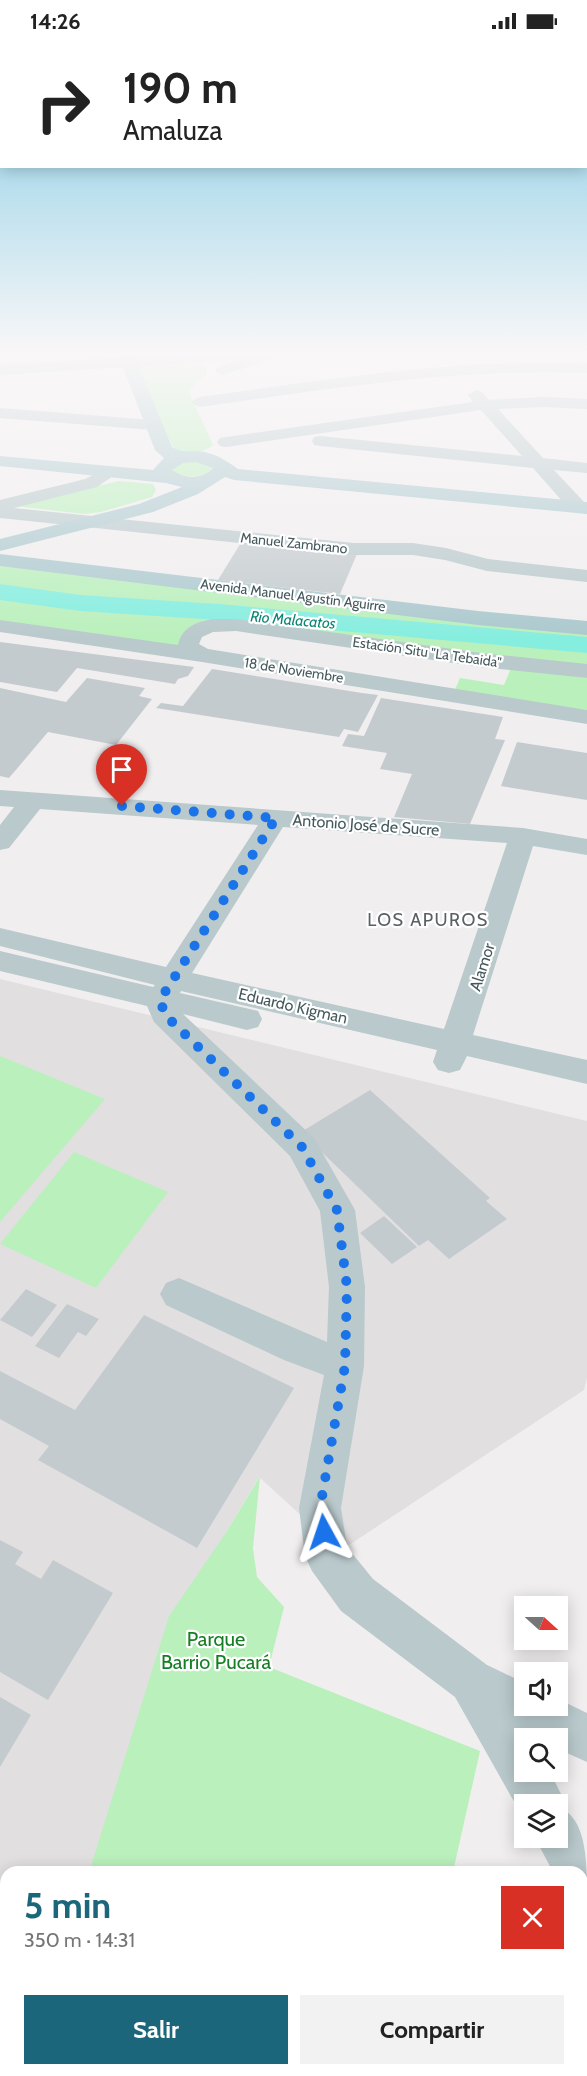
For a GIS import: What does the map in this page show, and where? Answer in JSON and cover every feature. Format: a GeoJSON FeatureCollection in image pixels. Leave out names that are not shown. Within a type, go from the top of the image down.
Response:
{"type":"FeatureCollection","features":[{"type":"Feature","properties":{"kind":"main road"},"geometry":{"type":"LineString","coordinates":[[7,450],[166,471],[188,482],[203,481],[585,514]]}},
{"type":"Feature","properties":{"kind":"main road"},"geometry":{"type":"LineString","coordinates":[[152,450],[153,456],[166,471]]}},
{"type":"Feature","properties":{"kind":"main road"},"geometry":{"type":"LineString","coordinates":[[164,450],[175,457],[206,461],[234,474],[585,514]]}},
{"type":"Feature","properties":{"kind":"main road"},"geometry":{"type":"LineString","coordinates":[[146,508],[164,493],[166,471],[174,460],[206,461]]}},
{"type":"Feature","properties":{"kind":"main road"},"geometry":{"type":"LineString","coordinates":[[0,461],[110,472],[166,471]]}},
{"type":"Feature","properties":{"kind":"main road"},"geometry":{"type":"LineString","coordinates":[[0,545],[146,508],[181,495],[217,475],[206,461]]}},
{"type":"Feature","properties":{"kind":"main road","name":"Avenida Manuel Agustín Aguirre"},"geometry":{"type":"LineString","coordinates":[[0,560],[478,618],[587,628]]}},
{"type":"Feature","properties":{"kind":"street"},"geometry":{"type":"LineString","coordinates":[[206,461],[224,453],[225,450]]}},
{"type":"Feature","properties":{"kind":"street"},"geometry":{"type":"LineString","coordinates":[[410,450],[587,468]]}},
{"type":"Feature","properties":{"kind":"street"},"geometry":{"type":"LineString","coordinates":[[528,450],[585,514]]}},
{"type":"Feature","properties":{"kind":"street"},"geometry":{"type":"LineString","coordinates":[[0,506],[91,483],[110,472]]}},
{"type":"Feature","properties":{"kind":"street","name":"Manuel Zambrano"},"geometry":{"type":"LineString","coordinates":[[0,512],[354,549],[413,549],[446,554],[487,565],[587,576]]}},
{"type":"Feature","properties":{"kind":"street","name":"Estación Situ \"La Tebaida\""},"geometry":{"type":"LineString","coordinates":[[202,655],[188,647],[189,638],[194,631],[204,627],[236,625],[481,660],[587,671]]}},
{"type":"Feature","properties":{"kind":"street","name":"18 de Noviembre"},"geometry":{"type":"LineString","coordinates":[[0,626],[202,655],[587,717]]}},
{"type":"Feature","properties":{"kind":"street","name":"Antonio José de Sucre"},"geometry":{"type":"LineString","coordinates":[[0,798],[523,836],[587,847]]}},
{"type":"Feature","properties":{"kind":"street"},"geometry":{"type":"LineString","coordinates":[[0,842],[34,799]]}},
{"type":"Feature","properties":{"kind":"street"},"geometry":{"type":"LineString","coordinates":[[276,818],[166,990],[165,1015],[302,1147],[337,1210],[347,1287],[345,1366],[320,1508],[327,1556],[357,1595],[471,1681],[587,1738]]}},
{"type":"Feature","properties":{"kind":"street","name":"Alamor"},"geometry":{"type":"LineString","coordinates":[[453,1053],[523,836]]}},
{"type":"Feature","properties":{"kind":"street","name":"Eduardo Kigman"},"geometry":{"type":"LineString","coordinates":[[0,938],[166,990]]}},
{"type":"Feature","properties":{"kind":"street","name":"Eduardo Kigman"},"geometry":{"type":"LineString","coordinates":[[0,961],[166,990],[453,1053],[587,1092]]}},
{"type":"Feature","properties":{"kind":"street","name":"Eduardo Kigman"},"geometry":{"type":"LineString","coordinates":[[453,1053],[587,1071]]}},
{"type":"Feature","properties":{"kind":"street"},"geometry":{"type":"LineString","coordinates":[[179,1294],[298,1348],[345,1366]]}},
{"type":"Feature","properties":{"kind":"street"},"geometry":{"type":"LineString","coordinates":[[471,1681],[536,1794]]}},
{"type":"Feature","properties":{"kind":"street"},"geometry":{"type":"LineString","coordinates":[[567,1848],[578,1866]]}},
{"type":"Feature","properties":{"kind":"shaded area"},"geometry":{"type":"Polygon","coordinates":[[[0,979],[587,1121],[587,1378],[584,1390],[340,1551],[259,1477],[225,1534],[109,1812],[91,1866],[0,1866],[0,979]]]}},
{"type":"Feature","properties":{"kind":"green space"},"geometry":{"type":"Polygon","coordinates":[[[175,450],[204,450],[195,452],[175,450]]]}},
{"type":"Feature","properties":{"kind":"green space"},"geometry":{"type":"Polygon","coordinates":[[[190,460],[212,466],[212,469],[198,476],[182,475],[171,471],[172,466],[190,460]]]}},
{"type":"Feature","properties":{"kind":"green space"},"geometry":{"type":"Polygon","coordinates":[[[119,481],[153,484],[156,490],[152,497],[101,512],[84,514],[15,506],[119,481]]]}},
{"type":"Feature","properties":{"kind":"green space"},"geometry":{"type":"Polygon","coordinates":[[[0,560],[587,628],[587,671],[205,627],[188,647],[0,626],[0,560]]]}},
{"type":"Feature","properties":{"kind":"green space"},"geometry":{"type":"Polygon","coordinates":[[[511,668],[587,678],[587,710],[454,692],[460,678],[504,685],[511,668]]]}},
{"type":"Feature","properties":{"kind":"green space"},"geometry":{"type":"Polygon","coordinates":[[[0,1056],[105,1099],[0,1222],[0,1056]]]}},
{"type":"Feature","properties":{"kind":"green space"},"geometry":{"type":"Polygon","coordinates":[[[74,1152],[168,1192],[96,1288],[0,1244],[74,1152]]]}},
{"type":"Feature","properties":{"kind":"green space","name":"Parque Barrio Pucará"},"geometry":{"type":"Polygon","coordinates":[[[260,1476],[253,1548],[257,1577],[284,1607],[269,1667],[480,1751],[454,1866],[91,1866],[169,1616],[225,1534],[260,1476]]]}},
{"type":"Feature","properties":{"kind":"building"},"geometry":{"type":"Polygon","coordinates":[[[242,541],[357,554],[340,594],[218,580],[242,541]]]}},
{"type":"Feature","properties":{"kind":"building"},"geometry":{"type":"Polygon","coordinates":[[[0,642],[194,667],[188,676],[178,679],[175,684],[77,668],[57,692],[0,682],[0,642]]]}},
{"type":"Feature","properties":{"kind":"building"},"geometry":{"type":"Polygon","coordinates":[[[212,669],[378,695],[358,732],[344,729],[339,737],[156,708],[161,703],[183,706],[212,669]]]}},
{"type":"Feature","properties":{"kind":"building"},"geometry":{"type":"Polygon","coordinates":[[[87,678],[145,688],[139,696],[152,699],[116,745],[48,732],[9,778],[0,776],[0,688],[66,702],[87,678]]]}},
{"type":"Feature","properties":{"kind":"building"},"geometry":{"type":"Polygon","coordinates":[[[381,698],[503,717],[495,739],[505,740],[470,824],[394,817],[412,774],[380,769],[387,753],[342,746],[348,734],[364,736],[381,698]]]}},
{"type":"Feature","properties":{"kind":"building"},"geometry":{"type":"Polygon","coordinates":[[[517,742],[587,753],[587,800],[501,786],[517,742]]]}},
{"type":"Feature","properties":{"kind":"building"},"geometry":{"type":"Polygon","coordinates":[[[370,1090],[490,1198],[486,1201],[507,1219],[449,1259],[428,1240],[419,1246],[301,1132],[370,1090]]]}},
{"type":"Feature","properties":{"kind":"building"},"geometry":{"type":"Polygon","coordinates":[[[384,1216],[417,1247],[392,1264],[360,1233],[384,1216]]]}},
{"type":"Feature","properties":{"kind":"building"},"geometry":{"type":"Polygon","coordinates":[[[26,1289],[57,1305],[32,1337],[0,1320],[26,1289]]]}},
{"type":"Feature","properties":{"kind":"building"},"geometry":{"type":"Polygon","coordinates":[[[67,1304],[99,1319],[86,1336],[78,1332],[59,1358],[35,1346],[67,1304]]]}},
{"type":"Feature","properties":{"kind":"building"},"geometry":{"type":"Polygon","coordinates":[[[144,1315],[294,1388],[197,1548],[38,1460],[49,1446],[0,1419],[0,1371],[75,1410],[144,1315]]]}},
{"type":"Feature","properties":{"kind":"building"},"geometry":{"type":"Polygon","coordinates":[[[0,1540],[23,1552],[15,1564],[41,1579],[53,1560],[113,1593],[48,1700],[0,1672],[0,1540]]]}},
{"type":"Feature","properties":{"kind":"building"},"geometry":{"type":"Polygon","coordinates":[[[0,1697],[31,1715],[0,1767],[0,1697]]]}},
{"type":"Feature","properties":{"kind":"waterway","name":"Rio Malacatos"},"geometry":{"type":"LineString","coordinates":[[0,592],[80,603],[219,612],[587,645]]}},
{"type":"Feature","properties":{"kind":"district","name":"LOS APUROS"},"geometry":{"type":"Point","coordinates":[428,920]}},
{"type":"Feature","properties":{"kind":"route"},"geometry":{"type":"LineString","coordinates":[[122,806],[276,818],[160,1000],[165,1015],[302,1147],[337,1210],[347,1287],[345,1366],[320,1508],[324,1532]]}}]}
